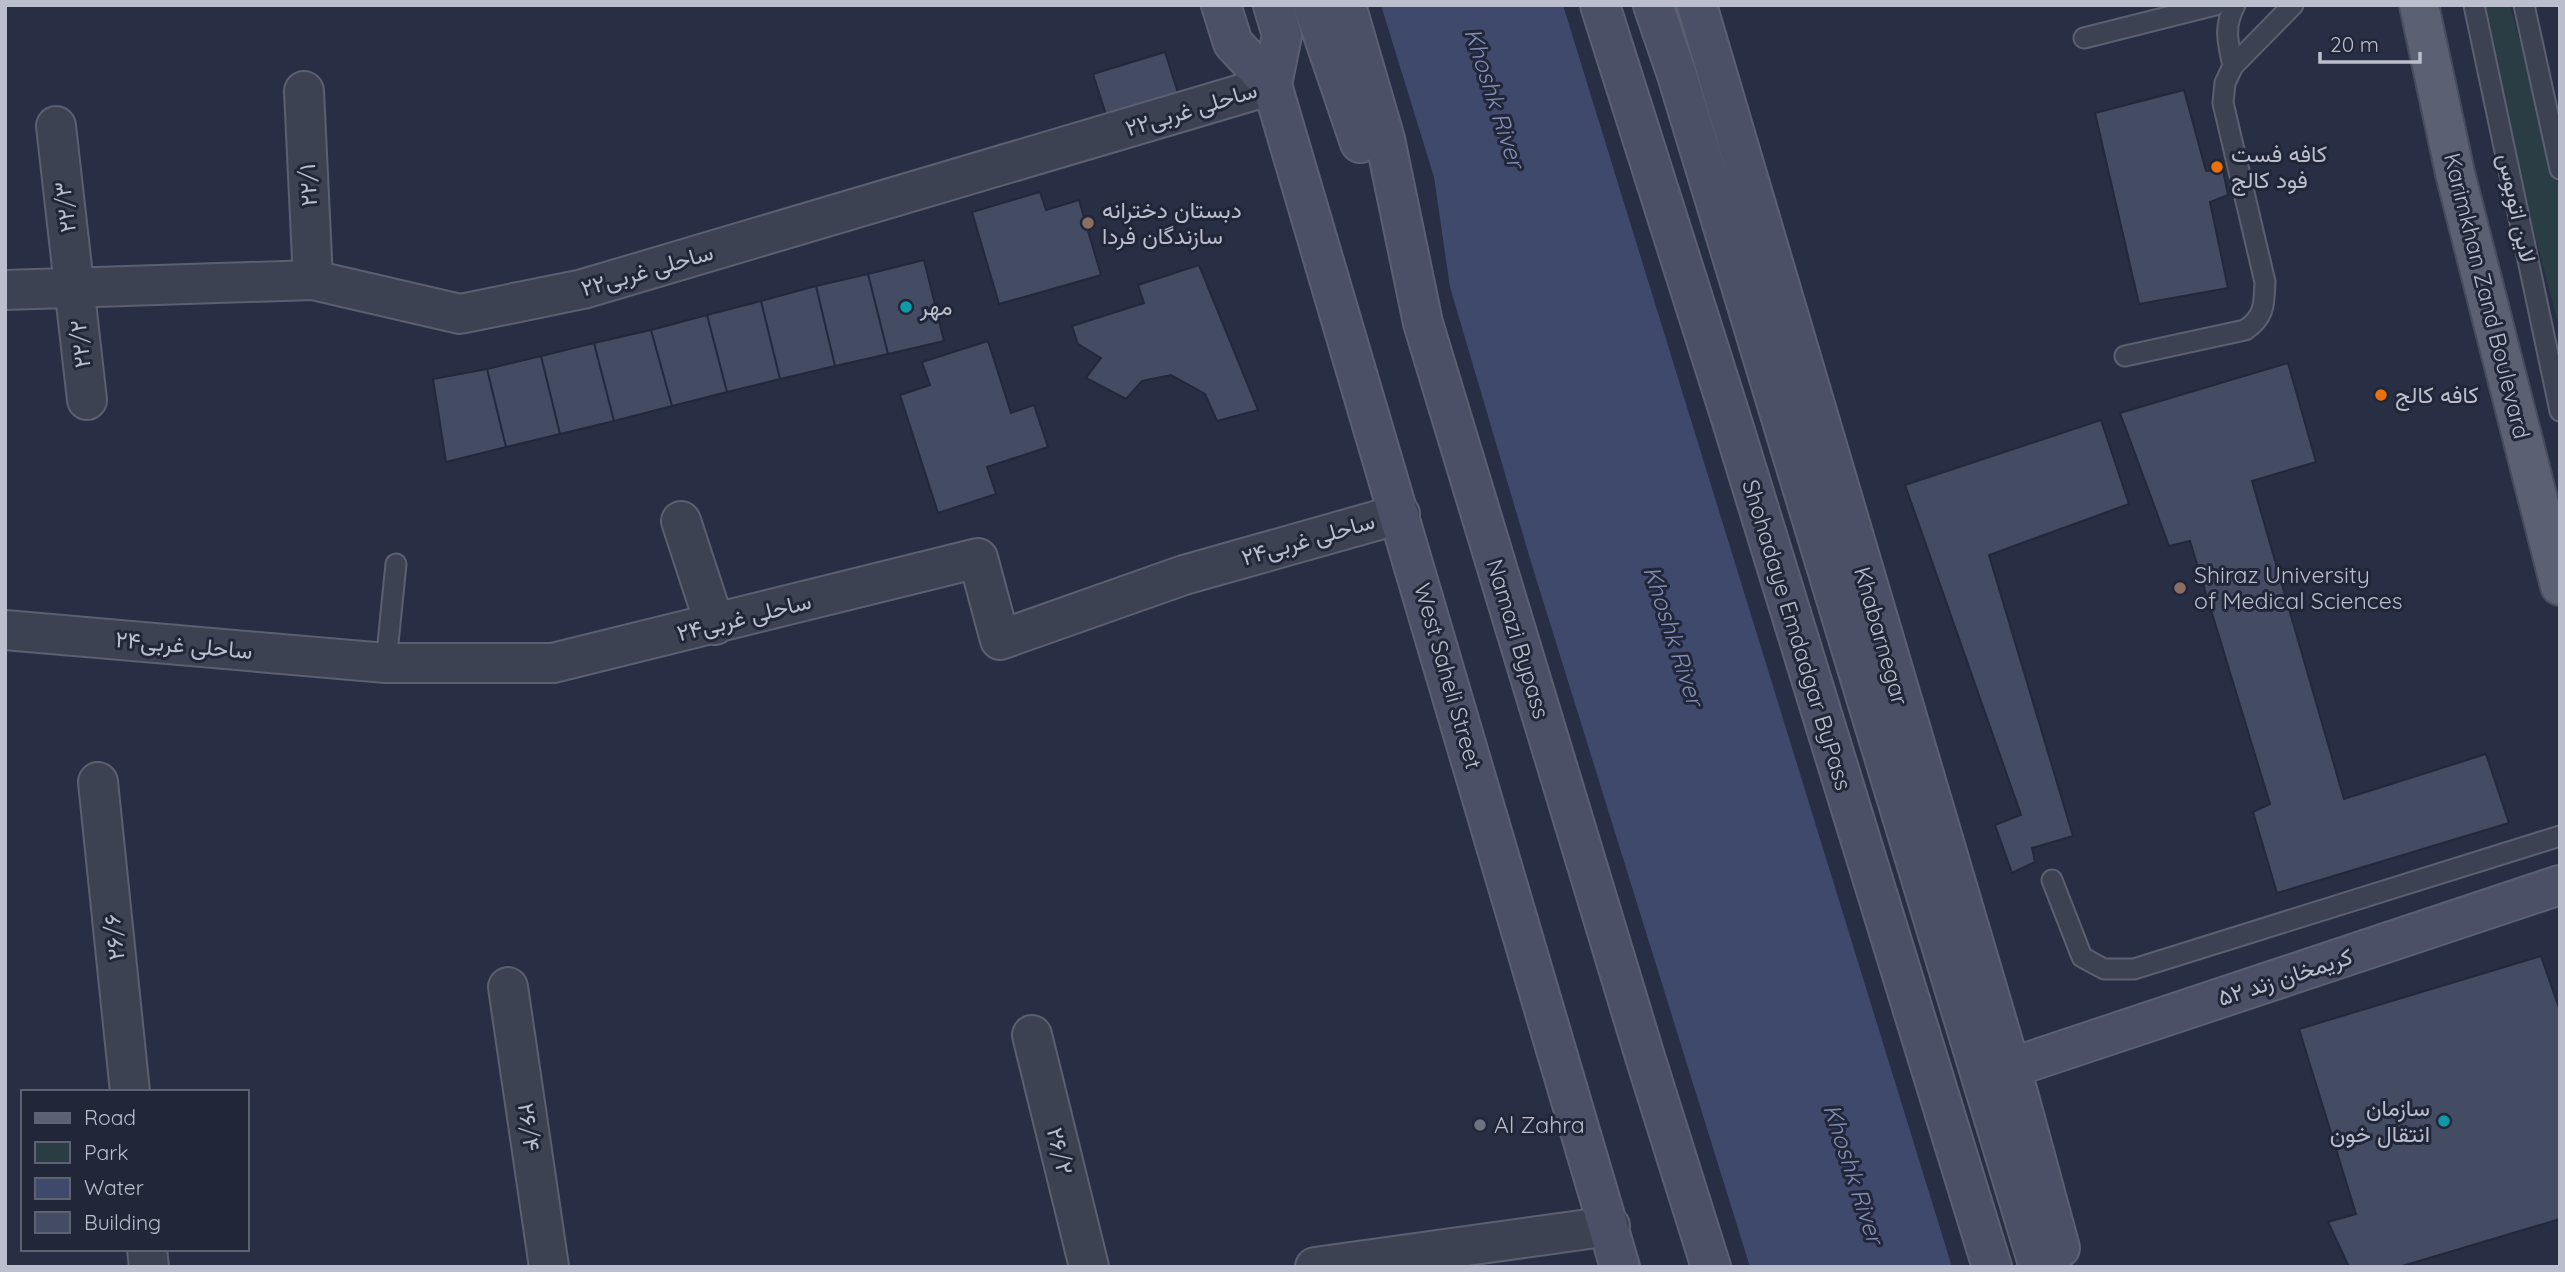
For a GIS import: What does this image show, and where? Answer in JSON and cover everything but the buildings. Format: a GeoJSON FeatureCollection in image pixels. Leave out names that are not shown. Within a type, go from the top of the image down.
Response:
{"type":"FeatureCollection","features":[{"type":"Feature","properties":{"kind":"main road","name":"West Saheli Street"},"geometry":{"type":"LineString","coordinates":[[1221,5],[1233,43],[1272,85],[1620,1267]]}},
{"type":"Feature","properties":{"kind":"main road","name":"West Saheli Street"},"geometry":{"type":"LineString","coordinates":[[1272,85],[1282,35],[1273,5]]}},
{"type":"Feature","properties":{"kind":"main road"},"geometry":{"type":"LineString","coordinates":[[1313,5],[1423,323]]}},
{"type":"Feature","properties":{"kind":"main road","name":"Namazi Bypass"},"geometry":{"type":"LineString","coordinates":[[1346,5],[1385,139],[1423,323],[1711,1267]]}},
{"type":"Feature","properties":{"kind":"main road","name":"Shohadaye Emdadgar ByPass"},"geometry":{"type":"LineString","coordinates":[[1600,5],[1734,428],[1992,1267]]}},
{"type":"Feature","properties":{"kind":"main road"},"geometry":{"type":"LineString","coordinates":[[1653,5],[2060,1263]]}},
{"type":"Feature","properties":{"kind":"main road","name":"Khabarnegar"},"geometry":{"type":"LineString","coordinates":[[1697,5],[2010,1068],[2060,1263]]}},
{"type":"Feature","properties":{"kind":"main road","name":"Karimkhan Zand Boulevard"},"geometry":{"type":"LineString","coordinates":[[2419,5],[2455,173],[2560,586]]}},
{"type":"Feature","properties":{"kind":"main road","name":"کریمخان زند ۵۲"},"geometry":{"type":"LineString","coordinates":[[2010,1068],[2560,885]]}},
{"type":"Feature","properties":{"kind":"street","name":"ساحلی غربی۲۲"},"geometry":{"type":"LineString","coordinates":[[5,290],[313,280],[460,314],[583,289],[1272,85]]}},
{"type":"Feature","properties":{"kind":"street","name":"۲۲/۱"},"geometry":{"type":"LineString","coordinates":[[304,91],[313,280]]}},
{"type":"Feature","properties":{"kind":"street","name":"۲۲/۳"},"geometry":{"type":"LineString","coordinates":[[55,126],[74,288]]}},
{"type":"Feature","properties":{"kind":"street","name":"۲۲/۲"},"geometry":{"type":"LineString","coordinates":[[74,288],[86,400]]}},
{"type":"Feature","properties":{"kind":"street","name":"ساحلی غربی۲۴"},"geometry":{"type":"LineString","coordinates":[[5,630],[386,663],[553,663],[978,558],[1000,640],[1184,575],[1400,514]]}},
{"type":"Feature","properties":{"kind":"street"},"geometry":{"type":"LineString","coordinates":[[681,521],[715,625]]}},
{"type":"Feature","properties":{"kind":"street","name":"۲۶/۶"},"geometry":{"type":"LineString","coordinates":[[97,782],[131,1090]]}},
{"type":"Feature","properties":{"kind":"street","name":"۲۶/۴"},"geometry":{"type":"LineString","coordinates":[[508,988],[549,1267]]}},
{"type":"Feature","properties":{"kind":"street","name":"۲۶/۲"},"geometry":{"type":"LineString","coordinates":[[1032,1035],[1089,1267]]}},
{"type":"Feature","properties":{"kind":"street"},"geometry":{"type":"LineString","coordinates":[[1316,1267],[1610,1226]]}},
{"type":"Feature","properties":{"kind":"lane"},"geometry":{"type":"LineString","coordinates":[[2084,38],[2215,5]]}},
{"type":"Feature","properties":{"kind":"lane"},"geometry":{"type":"LineString","coordinates":[[2233,66],[2227,39],[2228,19],[2235,5]]}},
{"type":"Feature","properties":{"kind":"lane"},"geometry":{"type":"LineString","coordinates":[[2125,356],[2245,330],[2255,323],[2264,307],[2265,282],[2223,103],[2225,83],[2233,66],[2293,5]]}},
{"type":"Feature","properties":{"kind":"lane","name":"لاین اتوبوس"},"geometry":{"type":"LineString","coordinates":[[2474,5],[2560,411]]}},
{"type":"Feature","properties":{"kind":"lane"},"geometry":{"type":"LineString","coordinates":[[2524,5],[2560,169]]}},
{"type":"Feature","properties":{"kind":"lane"},"geometry":{"type":"LineString","coordinates":[[386,663],[396,564]]}},
{"type":"Feature","properties":{"kind":"lane"},"geometry":{"type":"LineString","coordinates":[[2052,880],[2082,957],[2104,969],[2134,970],[2560,836]]}},
{"type":"Feature","properties":{"kind":"green space"},"geometry":{"type":"Polygon","coordinates":[[[2482,5],[2510,5],[2560,191],[2560,330],[2530,216],[2482,5]]]}},
{"type":"Feature","properties":{"kind":"water","name":"Khoshk River"},"geometry":{"type":"Polygon","coordinates":[[[1381,5],[1563,5],[1952,1267],[1750,1267],[1531,562],[1450,287],[1434,177],[1381,5]]]}},
{"type":"Feature","properties":{"kind":"place","name":"کافه فست فود کالج"},"geometry":{"type":"Point","coordinates":[2217,167]}},
{"type":"Feature","properties":{"kind":"place","name":"دبستان دخترانه سازندگان فردا"},"geometry":{"type":"Point","coordinates":[1088,223]}},
{"type":"Feature","properties":{"kind":"place","name":"مهر"},"geometry":{"type":"Point","coordinates":[906,307]}},
{"type":"Feature","properties":{"kind":"place","name":"کافه کالج"},"geometry":{"type":"Point","coordinates":[2381,395]}},
{"type":"Feature","properties":{"kind":"place","name":"Shiraz University of Medical Sciences"},"geometry":{"type":"Point","coordinates":[2180,588]}},
{"type":"Feature","properties":{"kind":"place","name":"سازمان انتقال خون"},"geometry":{"type":"Point","coordinates":[2444,1121]}},
{"type":"Feature","properties":{"kind":"place","name":"Al Zahra"},"geometry":{"type":"Point","coordinates":[1480,1125]}}]}
